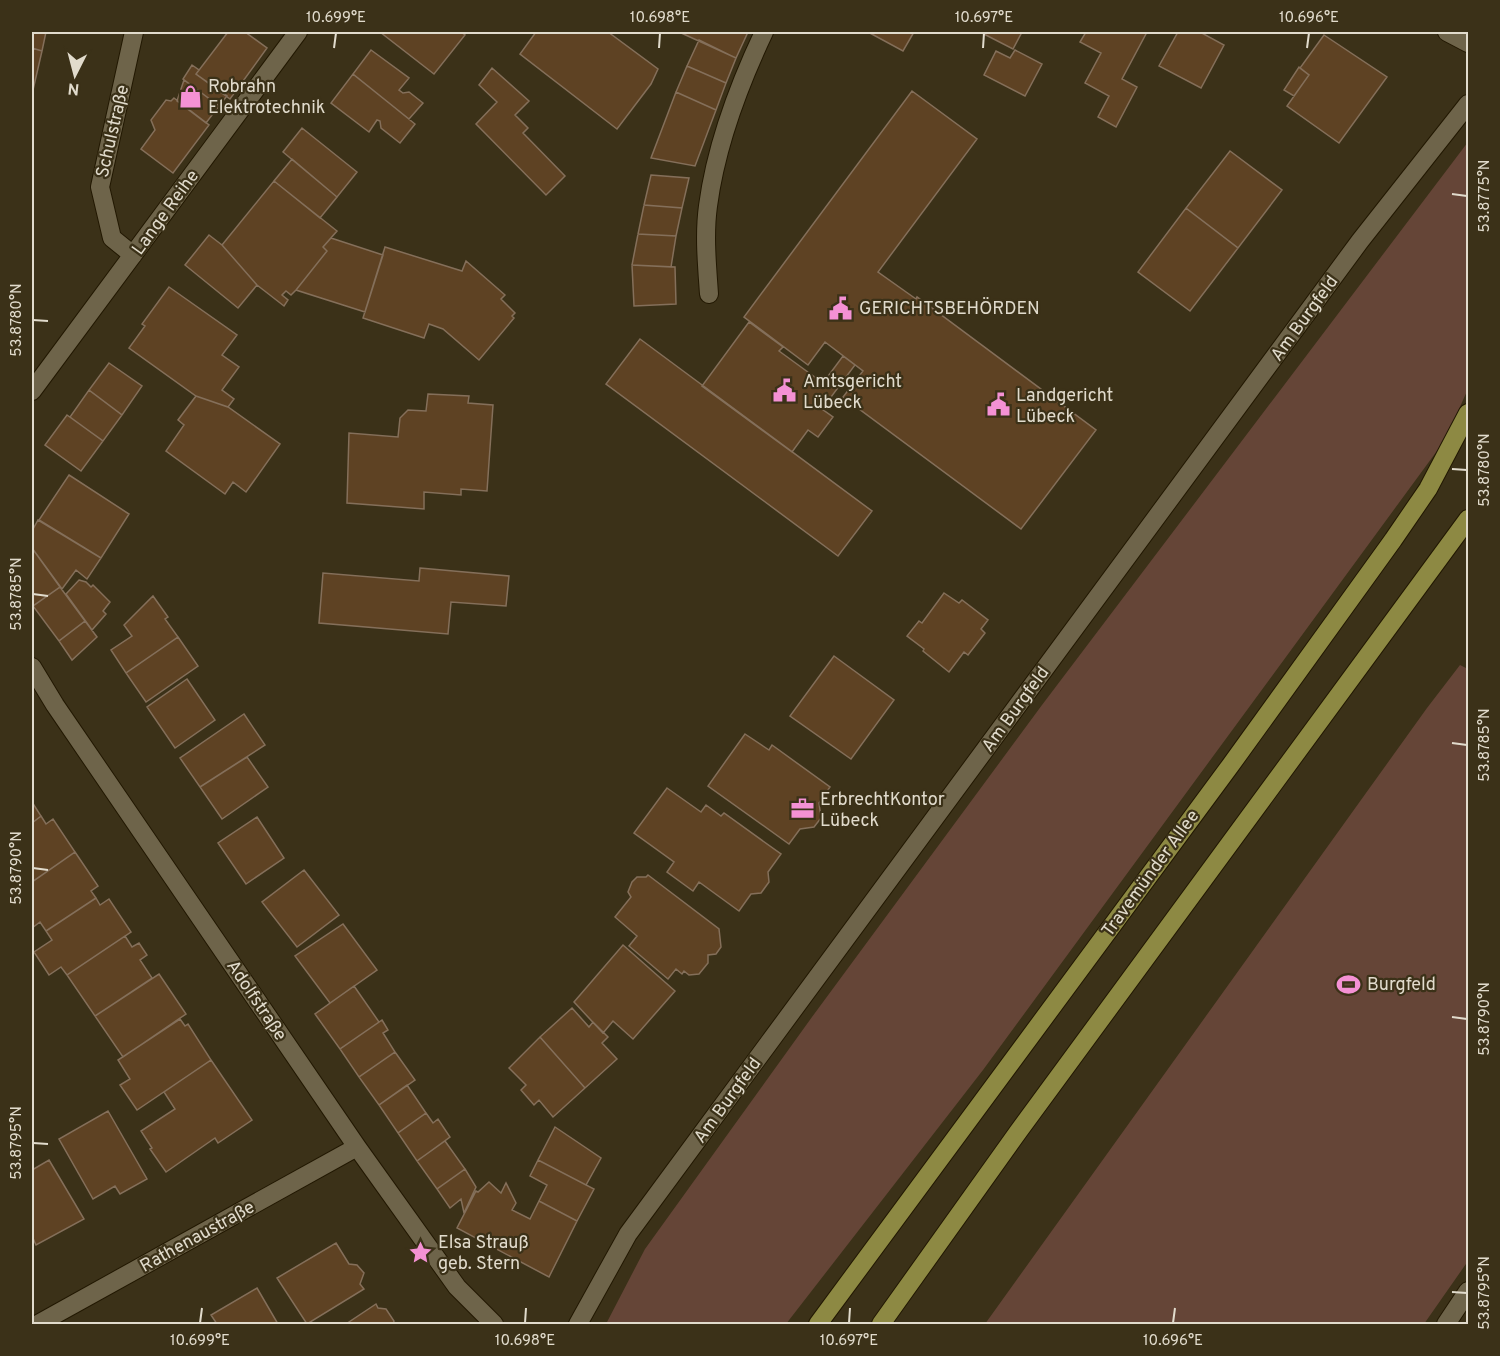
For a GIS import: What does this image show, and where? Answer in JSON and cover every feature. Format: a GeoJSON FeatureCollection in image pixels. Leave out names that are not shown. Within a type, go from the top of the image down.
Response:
{"type":"FeatureCollection","features":[{"type":"Feature","properties":{"kind":"main road","name":"Travemünder Allee"},"geometry":{"type":"LineString","coordinates":[[818,1324],[1230,766],[1392,540],[1428,489],[1468,412]]}},
{"type":"Feature","properties":{"kind":"main road"},"geometry":{"type":"LineString","coordinates":[[881,1324],[1018,1132],[1468,519]]}},
{"type":"Feature","properties":{"kind":"street","name":"Schulstraße"},"geometry":{"type":"LineString","coordinates":[[133,255],[112,238],[100,187],[134,32]]}},
{"type":"Feature","properties":{"kind":"street","name":"Lange Reihe"},"geometry":{"type":"LineString","coordinates":[[32,391],[298,32]]}},
{"type":"Feature","properties":{"kind":"street"},"geometry":{"type":"LineString","coordinates":[[709,294],[706,252],[707,208],[716,158],[743,78],[764,32]]}},
{"type":"Feature","properties":{"kind":"street"},"geometry":{"type":"LineString","coordinates":[[1447,32],[1468,43]]}},
{"type":"Feature","properties":{"kind":"street","name":"Am Burgfeld"},"geometry":{"type":"LineString","coordinates":[[578,1324],[628,1234],[1353,251],[1468,104]]}},
{"type":"Feature","properties":{"kind":"street","name":"Adolfstraße"},"geometry":{"type":"LineString","coordinates":[[32,667],[62,715],[357,1146],[457,1287],[494,1324]]}},
{"type":"Feature","properties":{"kind":"street","name":"Rathenaustraße"},"geometry":{"type":"LineString","coordinates":[[38,1324],[357,1146]]}},
{"type":"Feature","properties":{"kind":"street"},"geometry":{"type":"LineString","coordinates":[[1446,1324],[1468,1292]]}},
{"type":"Feature","properties":{"kind":"shaded area"},"geometry":{"type":"Polygon","coordinates":[[[1468,142],[1468,389],[1445,440],[983,1070],[786,1324],[606,1324],[645,1249],[812,1017],[1042,705],[1468,142]]]}},
{"type":"Feature","properties":{"kind":"shaded area","name":"Burgfeld"},"geometry":{"type":"Polygon","coordinates":[[[1460,665],[1468,669],[1468,1261],[1424,1324],[985,1324],[1427,708],[1460,665]]]}},
{"type":"Feature","properties":{"kind":"building"},"geometry":{"type":"Polygon","coordinates":[[[32,32],[46,32],[42,51],[32,48],[32,32]]]}},
{"type":"Feature","properties":{"kind":"building"},"geometry":{"type":"Polygon","coordinates":[[[228,32],[245,32],[267,48],[230,99],[196,74],[228,32]]]}},
{"type":"Feature","properties":{"kind":"building"},"geometry":{"type":"Polygon","coordinates":[[[380,32],[461,32],[465,35],[434,74],[380,32]]]}},
{"type":"Feature","properties":{"kind":"building"},"geometry":{"type":"Polygon","coordinates":[[[536,32],[608,32],[658,69],[651,84],[617,129],[520,54],[536,32]]]}},
{"type":"Feature","properties":{"kind":"building"},"geometry":{"type":"Polygon","coordinates":[[[679,32],[748,32],[736,58],[679,32]]]}},
{"type":"Feature","properties":{"kind":"building"},"geometry":{"type":"Polygon","coordinates":[[[868,32],[914,32],[903,51],[868,32]]]}},
{"type":"Feature","properties":{"kind":"building"},"geometry":{"type":"Polygon","coordinates":[[[980,32],[1022,32],[1013,49],[980,32]]]}},
{"type":"Feature","properties":{"kind":"building"},"geometry":{"type":"Polygon","coordinates":[[[1086,32],[1147,32],[1122,79],[1137,87],[1116,127],[1098,117],[1109,96],[1085,83],[1101,53],[1080,42],[1086,32]]]}},
{"type":"Feature","properties":{"kind":"building"},"geometry":{"type":"Polygon","coordinates":[[[1178,32],[1200,32],[1224,45],[1201,88],[1159,66],[1178,32]]]}},
{"type":"Feature","properties":{"kind":"building"},"geometry":{"type":"Polygon","coordinates":[[[1324,35],[1387,77],[1339,143],[1287,106],[1309,75],[1300,68],[1324,35]]]}},
{"type":"Feature","properties":{"kind":"building"},"geometry":{"type":"Polygon","coordinates":[[[699,40],[736,58],[726,83],[687,66],[699,40]]]}},
{"type":"Feature","properties":{"kind":"building"},"geometry":{"type":"Polygon","coordinates":[[[32,48],[42,51],[33,90],[32,90],[32,48]]]}},
{"type":"Feature","properties":{"kind":"building"},"geometry":{"type":"Polygon","coordinates":[[[371,50],[409,78],[399,90],[403,93],[409,92],[423,103],[409,119],[353,74],[371,50]]]}},
{"type":"Feature","properties":{"kind":"building"},"geometry":{"type":"Polygon","coordinates":[[[1015,50],[1042,64],[1025,96],[984,75],[996,51],[1010,58],[1015,50]]]}},
{"type":"Feature","properties":{"kind":"building"},"geometry":{"type":"Polygon","coordinates":[[[192,65],[199,70],[196,74],[227,96],[219,106],[183,79],[192,65]]]}},
{"type":"Feature","properties":{"kind":"building"},"geometry":{"type":"Polygon","coordinates":[[[687,66],[726,83],[716,110],[676,92],[687,66]]]}},
{"type":"Feature","properties":{"kind":"building"},"geometry":{"type":"Polygon","coordinates":[[[1299,67],[1309,75],[1294,96],[1284,90],[1299,67]]]}},
{"type":"Feature","properties":{"kind":"building"},"geometry":{"type":"Polygon","coordinates":[[[492,68],[529,101],[515,115],[528,128],[523,133],[565,176],[546,195],[476,124],[497,102],[479,85],[492,68]]]}},
{"type":"Feature","properties":{"kind":"building"},"geometry":{"type":"Polygon","coordinates":[[[353,74],[415,124],[400,143],[381,128],[380,121],[377,120],[369,132],[331,103],[353,74]]]}},
{"type":"Feature","properties":{"kind":"building"},"geometry":{"type":"Polygon","coordinates":[[[184,80],[219,106],[206,123],[177,101],[184,80]]]}},
{"type":"Feature","properties":{"kind":"building","name":"GERICHTSBEHÖRDEN"},"geometry":{"type":"Polygon","coordinates":[[[912,91],[977,139],[878,272],[916,299],[917,297],[1096,430],[1021,529],[843,397],[863,371],[825,342],[808,365],[744,317],[912,91]]]}},
{"type":"Feature","properties":{"kind":"building"},"geometry":{"type":"Polygon","coordinates":[[[676,92],[716,110],[695,166],[651,158],[676,92]]]}},
{"type":"Feature","properties":{"kind":"building"},"geometry":{"type":"Polygon","coordinates":[[[174,98],[209,125],[173,173],[141,149],[155,130],[151,120],[166,100],[171,101],[174,98]]]}},
{"type":"Feature","properties":{"kind":"building"},"geometry":{"type":"Polygon","coordinates":[[[302,128],[357,172],[337,197],[283,152],[302,128]]]}},
{"type":"Feature","properties":{"kind":"building"},"geometry":{"type":"Polygon","coordinates":[[[1230,151],[1282,190],[1238,248],[1186,208],[1230,151]]]}},
{"type":"Feature","properties":{"kind":"building"},"geometry":{"type":"Polygon","coordinates":[[[292,159],[337,197],[320,218],[274,181],[292,159]]]}},
{"type":"Feature","properties":{"kind":"building"},"geometry":{"type":"Polygon","coordinates":[[[651,175],[689,178],[682,208],[644,205],[651,175]]]}},
{"type":"Feature","properties":{"kind":"building"},"geometry":{"type":"Polygon","coordinates":[[[274,181],[337,231],[323,247],[327,251],[296,290],[291,295],[286,291],[282,295],[288,300],[284,306],[257,285],[222,245],[274,181]]]}},
{"type":"Feature","properties":{"kind":"building"},"geometry":{"type":"Polygon","coordinates":[[[644,205],[682,208],[676,236],[638,234],[644,205]]]}},
{"type":"Feature","properties":{"kind":"building"},"geometry":{"type":"Polygon","coordinates":[[[1186,208],[1238,248],[1190,311],[1138,272],[1186,208]]]}},
{"type":"Feature","properties":{"kind":"building"},"geometry":{"type":"Polygon","coordinates":[[[638,234],[676,236],[671,267],[632,265],[638,234]]]}},
{"type":"Feature","properties":{"kind":"building"},"geometry":{"type":"Polygon","coordinates":[[[209,235],[222,245],[257,285],[238,308],[185,265],[209,235]]]}},
{"type":"Feature","properties":{"kind":"building"},"geometry":{"type":"Polygon","coordinates":[[[331,238],[383,255],[365,312],[296,290],[327,251],[323,247],[331,238]]]}},
{"type":"Feature","properties":{"kind":"building"},"geometry":{"type":"Polygon","coordinates":[[[385,247],[462,271],[466,261],[505,295],[501,299],[515,313],[512,316],[514,318],[479,360],[443,329],[429,324],[424,338],[363,318],[385,247]]]}},
{"type":"Feature","properties":{"kind":"building"},"geometry":{"type":"Polygon","coordinates":[[[632,265],[675,267],[676,304],[634,306],[632,265]]]}},
{"type":"Feature","properties":{"kind":"building"},"geometry":{"type":"Polygon","coordinates":[[[169,287],[237,335],[222,355],[239,367],[222,390],[234,399],[228,407],[196,396],[129,348],[145,326],[142,324],[169,287]]]}},
{"type":"Feature","properties":{"kind":"building"},"geometry":{"type":"Polygon","coordinates":[[[749,322],[783,347],[779,351],[823,383],[843,356],[855,365],[822,409],[833,417],[818,437],[808,430],[792,452],[702,386],[749,322]]]}},
{"type":"Feature","properties":{"kind":"building"},"geometry":{"type":"Polygon","coordinates":[[[640,339],[872,511],[838,556],[606,384],[640,339]]]}},
{"type":"Feature","properties":{"kind":"building"},"geometry":{"type":"Polygon","coordinates":[[[109,363],[142,386],[122,415],[89,390],[109,363]]]}},
{"type":"Feature","properties":{"kind":"building"},"geometry":{"type":"Polygon","coordinates":[[[89,390],[122,415],[103,441],[70,417],[89,390]]]}},
{"type":"Feature","properties":{"kind":"building"},"geometry":{"type":"Polygon","coordinates":[[[428,394],[469,396],[468,403],[493,405],[487,491],[461,489],[461,495],[424,492],[424,509],[347,503],[349,433],[398,437],[400,418],[408,410],[426,411],[428,394]]]}},
{"type":"Feature","properties":{"kind":"building"},"geometry":{"type":"Polygon","coordinates":[[[196,396],[228,407],[280,444],[246,492],[233,482],[225,494],[166,451],[184,425],[178,420],[196,396]]]}},
{"type":"Feature","properties":{"kind":"building"},"geometry":{"type":"Polygon","coordinates":[[[67,415],[103,441],[81,471],[45,445],[67,415]]]}},
{"type":"Feature","properties":{"kind":"building"},"geometry":{"type":"Polygon","coordinates":[[[69,475],[129,514],[101,558],[39,520],[69,475]]]}},
{"type":"Feature","properties":{"kind":"building"},"geometry":{"type":"Polygon","coordinates":[[[38,520],[101,558],[87,579],[76,570],[62,589],[32,548],[32,531],[38,520]]]}},
{"type":"Feature","properties":{"kind":"building"},"geometry":{"type":"Polygon","coordinates":[[[32,548],[60,587],[33,606],[32,605],[32,548]]]}},
{"type":"Feature","properties":{"kind":"building"},"geometry":{"type":"Polygon","coordinates":[[[420,568],[509,576],[506,606],[451,602],[448,634],[319,623],[323,573],[419,581],[420,568]]]}},
{"type":"Feature","properties":{"kind":"building"},"geometry":{"type":"Polygon","coordinates":[[[79,580],[91,587],[93,585],[110,602],[103,611],[106,614],[92,630],[66,594],[79,580]]]}},
{"type":"Feature","properties":{"kind":"building"},"geometry":{"type":"Polygon","coordinates":[[[60,587],[85,621],[59,641],[33,606],[60,587]]]}},
{"type":"Feature","properties":{"kind":"building"},"geometry":{"type":"Polygon","coordinates":[[[944,593],[959,603],[962,600],[988,620],[981,629],[985,633],[968,655],[964,652],[949,672],[907,636],[919,621],[922,623],[944,593]]]}},
{"type":"Feature","properties":{"kind":"building"},"geometry":{"type":"Polygon","coordinates":[[[153,596],[168,617],[165,619],[178,637],[126,673],[111,650],[132,636],[124,625],[153,596]]]}},
{"type":"Feature","properties":{"kind":"building"},"geometry":{"type":"Polygon","coordinates":[[[85,621],[97,637],[72,660],[59,641],[85,621]]]}},
{"type":"Feature","properties":{"kind":"building"},"geometry":{"type":"Polygon","coordinates":[[[178,637],[198,666],[146,702],[126,673],[178,637]]]}},
{"type":"Feature","properties":{"kind":"building"},"geometry":{"type":"Polygon","coordinates":[[[834,656],[894,700],[851,759],[790,716],[834,656]]]}},
{"type":"Feature","properties":{"kind":"building"},"geometry":{"type":"Polygon","coordinates":[[[187,679],[215,720],[175,748],[147,707],[187,679]]]}},
{"type":"Feature","properties":{"kind":"building"},"geometry":{"type":"Polygon","coordinates":[[[244,714],[265,745],[200,787],[180,758],[244,714]]]}},
{"type":"Feature","properties":{"kind":"building"},"geometry":{"type":"Polygon","coordinates":[[[745,734],[769,750],[772,745],[830,787],[819,803],[821,818],[814,827],[800,829],[789,844],[708,786],[745,734]]]}},
{"type":"Feature","properties":{"kind":"building"},"geometry":{"type":"Polygon","coordinates":[[[247,757],[268,787],[222,819],[200,787],[247,757]]]}},
{"type":"Feature","properties":{"kind":"building"},"geometry":{"type":"Polygon","coordinates":[[[667,788],[701,812],[706,805],[721,816],[724,813],[781,854],[768,872],[769,882],[761,893],[751,894],[739,911],[699,882],[693,891],[667,872],[674,862],[634,833],[667,788]]]}},
{"type":"Feature","properties":{"kind":"building"},"geometry":{"type":"Polygon","coordinates":[[[32,802],[41,816],[32,823],[32,802]]]}},
{"type":"Feature","properties":{"kind":"building"},"geometry":{"type":"Polygon","coordinates":[[[41,816],[46,824],[53,819],[75,852],[32,882],[32,823],[41,816]]]}},
{"type":"Feature","properties":{"kind":"building"},"geometry":{"type":"Polygon","coordinates":[[[257,817],[284,858],[246,884],[218,843],[257,817]]]}},
{"type":"Feature","properties":{"kind":"building"},"geometry":{"type":"Polygon","coordinates":[[[75,852],[98,886],[91,891],[96,898],[46,931],[40,922],[32,928],[32,882],[75,852]]]}},
{"type":"Feature","properties":{"kind":"building"},"geometry":{"type":"Polygon","coordinates":[[[304,870],[339,915],[297,947],[262,902],[304,870]]]}},
{"type":"Feature","properties":{"kind":"building"},"geometry":{"type":"Polygon","coordinates":[[[648,875],[719,929],[721,947],[716,954],[708,955],[708,963],[699,974],[689,975],[684,971],[682,974],[676,969],[668,979],[629,946],[637,936],[615,917],[631,897],[628,892],[632,882],[637,877],[648,875]]]}},
{"type":"Feature","properties":{"kind":"building"},"geometry":{"type":"Polygon","coordinates":[[[96,898],[100,905],[109,899],[131,932],[67,975],[61,967],[49,975],[34,952],[52,940],[46,931],[96,898]]]}},
{"type":"Feature","properties":{"kind":"building"},"geometry":{"type":"Polygon","coordinates":[[[343,924],[377,970],[330,1003],[295,956],[343,924]]]}},
{"type":"Feature","properties":{"kind":"building"},"geometry":{"type":"Polygon","coordinates":[[[125,936],[132,947],[139,943],[147,955],[140,960],[152,978],[95,1016],[67,975],[125,936]]]}},
{"type":"Feature","properties":{"kind":"building"},"geometry":{"type":"Polygon","coordinates":[[[623,945],[675,991],[633,1039],[613,1021],[603,1033],[574,1002],[623,945]]]}},
{"type":"Feature","properties":{"kind":"building"},"geometry":{"type":"Polygon","coordinates":[[[159,974],[186,1014],[123,1057],[95,1016],[159,974]]]}},
{"type":"Feature","properties":{"kind":"building"},"geometry":{"type":"Polygon","coordinates":[[[354,986],[379,1022],[340,1049],[315,1014],[354,986]]]}},
{"type":"Feature","properties":{"kind":"building"},"geometry":{"type":"Polygon","coordinates":[[[572,1008],[589,1027],[593,1022],[608,1037],[602,1043],[617,1059],[585,1088],[540,1037],[572,1008]]]}},
{"type":"Feature","properties":{"kind":"building"},"geometry":{"type":"Polygon","coordinates":[[[180,1019],[185,1026],[188,1024],[211,1060],[137,1110],[120,1085],[130,1079],[118,1060],[180,1019]]]}},
{"type":"Feature","properties":{"kind":"building"},"geometry":{"type":"Polygon","coordinates":[[[382,1020],[388,1030],[383,1033],[395,1052],[359,1077],[340,1049],[382,1020]]]}},
{"type":"Feature","properties":{"kind":"building"},"geometry":{"type":"Polygon","coordinates":[[[540,1037],[585,1088],[553,1117],[539,1100],[534,1105],[521,1090],[526,1085],[509,1068],[540,1037]]]}},
{"type":"Feature","properties":{"kind":"building"},"geometry":{"type":"Polygon","coordinates":[[[395,1052],[415,1080],[379,1105],[359,1077],[395,1052]]]}},
{"type":"Feature","properties":{"kind":"building"},"geometry":{"type":"Polygon","coordinates":[[[211,1060],[252,1120],[218,1143],[215,1138],[166,1172],[141,1131],[175,1109],[164,1092],[211,1060]]]}},
{"type":"Feature","properties":{"kind":"building"},"geometry":{"type":"Polygon","coordinates":[[[407,1085],[426,1113],[398,1133],[379,1105],[407,1085]]]}},
{"type":"Feature","properties":{"kind":"building"},"geometry":{"type":"Polygon","coordinates":[[[108,1111],[147,1179],[120,1194],[115,1186],[93,1199],[59,1139],[108,1111]]]}},
{"type":"Feature","properties":{"kind":"building"},"geometry":{"type":"Polygon","coordinates":[[[426,1113],[433,1123],[438,1119],[450,1137],[417,1161],[398,1133],[426,1113]]]}},
{"type":"Feature","properties":{"kind":"building"},"geometry":{"type":"Polygon","coordinates":[[[555,1127],[601,1158],[586,1185],[538,1160],[555,1127]]]}},
{"type":"Feature","properties":{"kind":"building"},"geometry":{"type":"Polygon","coordinates":[[[445,1141],[465,1169],[437,1189],[417,1161],[445,1141]]]}},
{"type":"Feature","properties":{"kind":"building"},"geometry":{"type":"Polygon","coordinates":[[[49,1160],[84,1219],[36,1245],[32,1236],[32,1170],[49,1160]]]}},
{"type":"Feature","properties":{"kind":"building"},"geometry":{"type":"Polygon","coordinates":[[[538,1160],[594,1189],[577,1221],[539,1201],[547,1185],[530,1176],[538,1160]]]}},
{"type":"Feature","properties":{"kind":"building"},"geometry":{"type":"Polygon","coordinates":[[[465,1169],[476,1187],[464,1213],[461,1199],[450,1208],[437,1189],[465,1169]]]}},
{"type":"Feature","properties":{"kind":"building"},"geometry":{"type":"Polygon","coordinates":[[[489,1182],[501,1193],[506,1183],[516,1203],[512,1210],[530,1219],[539,1201],[577,1221],[549,1277],[457,1228],[476,1191],[478,1192],[489,1182]]]}},
{"type":"Feature","properties":{"kind":"building"},"geometry":{"type":"Polygon","coordinates":[[[336,1243],[349,1264],[357,1265],[364,1273],[360,1284],[364,1289],[307,1324],[277,1278],[336,1243]]]}},
{"type":"Feature","properties":{"kind":"building"},"geometry":{"type":"Polygon","coordinates":[[[257,1288],[278,1324],[217,1324],[211,1315],[257,1288]]]}},
{"type":"Feature","properties":{"kind":"building"},"geometry":{"type":"Polygon","coordinates":[[[376,1304],[378,1308],[386,1309],[394,1321],[393,1324],[346,1324],[376,1304]]]}},
{"type":"Feature","properties":{"kind":"place","name":"Robrahn Elektrotechnik"},"geometry":{"type":"Point","coordinates":[190,96]}},
{"type":"Feature","properties":{"kind":"place","name":"GERICHTSBEHÖRDEN"},"geometry":{"type":"Point","coordinates":[841,308]}},
{"type":"Feature","properties":{"kind":"place","name":"Amtsgericht Lübeck"},"geometry":{"type":"Point","coordinates":[785,391]}},
{"type":"Feature","properties":{"kind":"place","name":"Landgericht Lübeck"},"geometry":{"type":"Point","coordinates":[998,405]}},
{"type":"Feature","properties":{"kind":"place","name":"ErbrechtKontor Lübeck"},"geometry":{"type":"Point","coordinates":[802,809]}},
{"type":"Feature","properties":{"kind":"place","name":"Burgfeld"},"geometry":{"type":"Point","coordinates":[1349,984]}},
{"type":"Feature","properties":{"kind":"place","name":"Elsa Strauß geb. Stern"},"geometry":{"type":"Point","coordinates":[420,1252]}}]}
